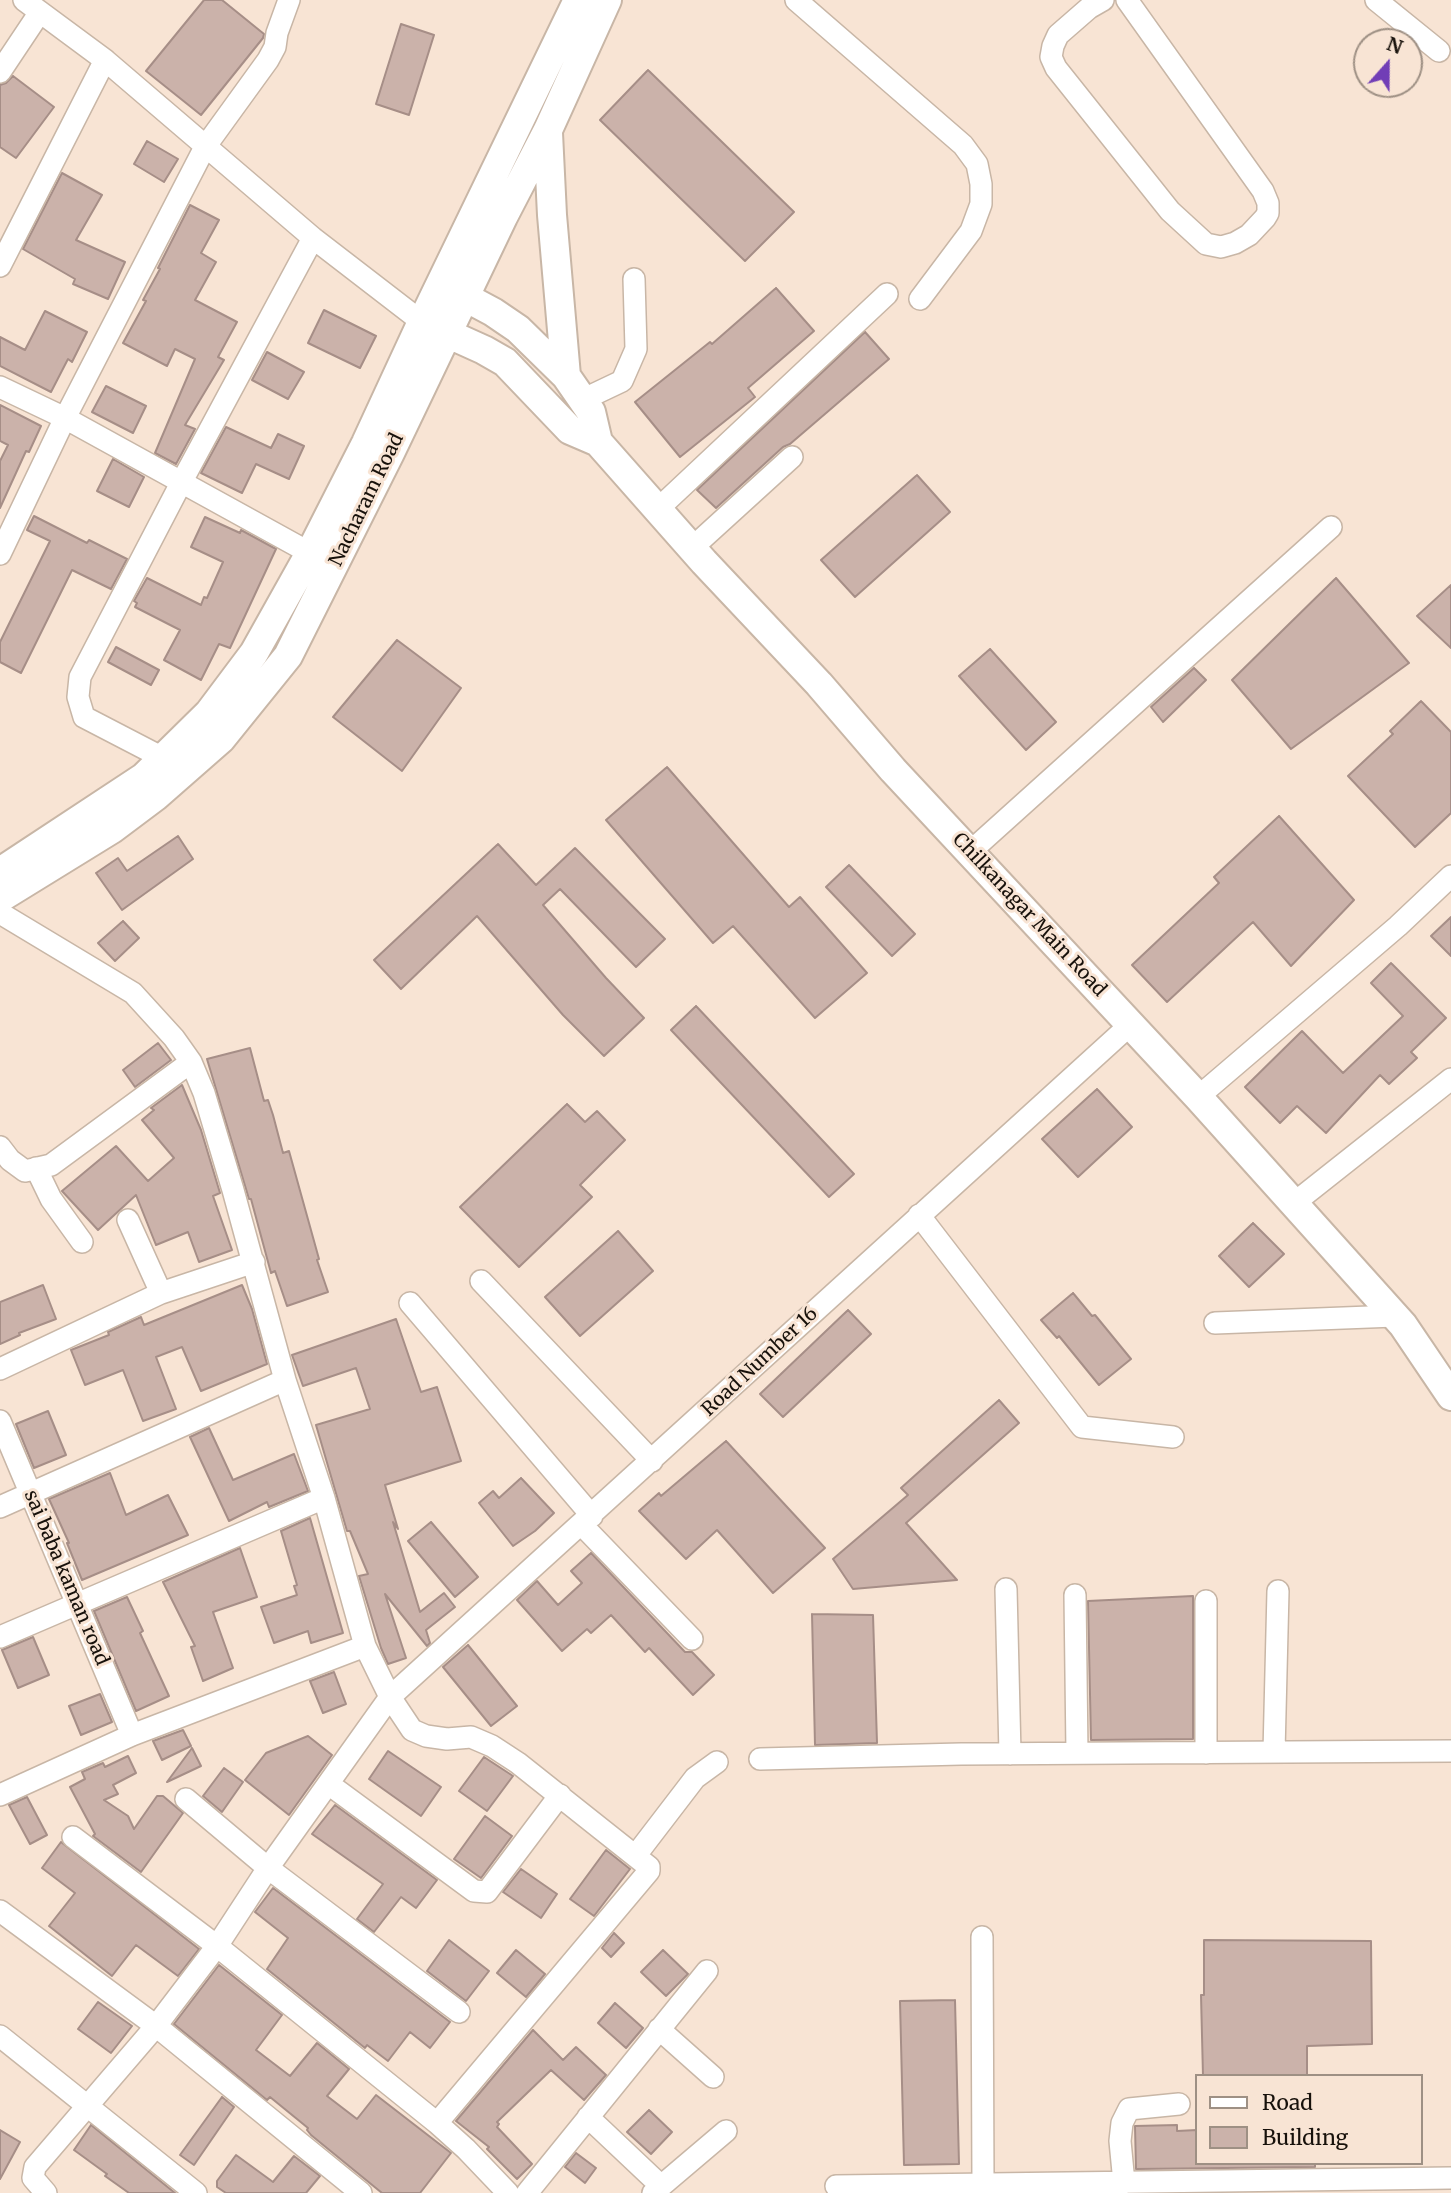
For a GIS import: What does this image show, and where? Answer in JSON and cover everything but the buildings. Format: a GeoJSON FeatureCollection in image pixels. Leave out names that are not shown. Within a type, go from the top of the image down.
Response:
{"type":"FeatureCollection","features":[{"type":"Feature","properties":{"kind":"main road","name":"Nacharam Road"},"geometry":{"type":"LineString","coordinates":[[0,872],[144,778],[209,713],[254,653],[310,553],[366,443],[434,328],[453,290],[579,0]]}},
{"type":"Feature","properties":{"kind":"main road","name":"Nacharam Road"},"geometry":{"type":"LineString","coordinates":[[453,290],[548,130],[607,0]]}},
{"type":"Feature","properties":{"kind":"main road"},"geometry":{"type":"LineString","coordinates":[[548,130],[552,215],[566,376]]}},
{"type":"Feature","properties":{"kind":"main road"},"geometry":{"type":"LineString","coordinates":[[453,290],[519,329],[566,376],[591,412],[598,442]]}},
{"type":"Feature","properties":{"kind":"main road","name":"Nacharam Road"},"geometry":{"type":"LineString","coordinates":[[0,898],[112,829],[156,796],[221,738],[288,656],[390,453],[434,328]]}},
{"type":"Feature","properties":{"kind":"main road"},"geometry":{"type":"LineString","coordinates":[[434,328],[484,349],[505,362],[570,430],[598,442]]}},
{"type":"Feature","properties":{"kind":"main road","name":"Chilkanagar Main Road"},"geometry":{"type":"LineString","coordinates":[[598,442],[819,684],[893,770],[1198,1097],[1395,1316],[1451,1396]]}},
{"type":"Feature","properties":{"kind":"street"},"geometry":{"type":"LineString","coordinates":[[0,554],[65,418],[205,147],[275,47],[276,33],[289,0]]}},
{"type":"Feature","properties":{"kind":"street"},"geometry":{"type":"LineString","coordinates":[[796,0],[963,145],[977,164],[981,204],[971,231],[920,299]]}},
{"type":"Feature","properties":{"kind":"street"},"geometry":{"type":"LineString","coordinates":[[1103,0],[1089,8],[1058,35],[1052,46],[1051,57],[1056,68],[1170,211],[1206,244],[1221,247],[1235,243],[1249,235],[1268,213],[1268,203],[1263,191],[1127,0]]}},
{"type":"Feature","properties":{"kind":"street"},"geometry":{"type":"LineString","coordinates":[[1376,0],[1439,51]]}},
{"type":"Feature","properties":{"kind":"street"},"geometry":{"type":"LineString","coordinates":[[0,72],[32,6],[105,60],[313,238],[434,328]]}},
{"type":"Feature","properties":{"kind":"street"},"geometry":{"type":"LineString","coordinates":[[0,266],[105,60]]}},
{"type":"Feature","properties":{"kind":"street"},"geometry":{"type":"LineString","coordinates":[[163,758],[84,717],[78,697],[80,677],[313,238]]}},
{"type":"Feature","properties":{"kind":"street"},"geometry":{"type":"LineString","coordinates":[[582,400],[622,382],[636,349],[634,279]]}},
{"type":"Feature","properties":{"kind":"street"},"geometry":{"type":"LineString","coordinates":[[659,508],[887,294]]}},
{"type":"Feature","properties":{"kind":"street"},"geometry":{"type":"LineString","coordinates":[[0,387],[65,418],[310,553]]}},
{"type":"Feature","properties":{"kind":"street"},"geometry":{"type":"LineString","coordinates":[[692,548],[792,457]]}},
{"type":"Feature","properties":{"kind":"street"},"geometry":{"type":"LineString","coordinates":[[971,851],[1331,527]]}},
{"type":"Feature","properties":{"kind":"street"},"geometry":{"type":"LineString","coordinates":[[1198,1097],[1398,926],[1451,876]]}},
{"type":"Feature","properties":{"kind":"street"},"geometry":{"type":"LineString","coordinates":[[0,913],[133,993],[174,1038],[191,1062],[204,1093],[254,1262],[285,1380],[324,1498],[365,1646],[390,1698],[412,1730],[436,1738],[471,1737],[492,1746],[518,1763],[641,1859],[649,1871],[437,2123]]}},
{"type":"Feature","properties":{"kind":"street","name":"Road Number 16"},"geometry":{"type":"LineString","coordinates":[[46,2193],[33,2178],[35,2167],[156,2026],[218,1945],[268,1868],[390,1698],[1130,1026]]}},
{"type":"Feature","properties":{"kind":"street"},"geometry":{"type":"LineString","coordinates":[[0,1147],[10,1160],[25,1171],[51,1165],[191,1062]]}},
{"type":"Feature","properties":{"kind":"street"},"geometry":{"type":"LineString","coordinates":[[1293,1203],[1451,1079]]}},
{"type":"Feature","properties":{"kind":"street"},"geometry":{"type":"LineString","coordinates":[[36,1168],[51,1199],[82,1242]]}},
{"type":"Feature","properties":{"kind":"street"},"geometry":{"type":"LineString","coordinates":[[919,1215],[1082,1427],[1173,1437]]}},
{"type":"Feature","properties":{"kind":"street"},"geometry":{"type":"LineString","coordinates":[[128,1220],[161,1293]]}},
{"type":"Feature","properties":{"kind":"street"},"geometry":{"type":"LineString","coordinates":[[0,1369],[161,1293],[254,1262]]}},
{"type":"Feature","properties":{"kind":"street"},"geometry":{"type":"LineString","coordinates":[[481,1281],[652,1461]]}},
{"type":"Feature","properties":{"kind":"street"},"geometry":{"type":"LineString","coordinates":[[410,1303],[587,1520],[692,1639]]}},
{"type":"Feature","properties":{"kind":"street"},"geometry":{"type":"LineString","coordinates":[[1215,1322],[1395,1316]]}},
{"type":"Feature","properties":{"kind":"street"},"geometry":{"type":"LineString","coordinates":[[0,1507],[285,1380]]}},
{"type":"Feature","properties":{"kind":"street","name":"sai baba kaman road"},"geometry":{"type":"LineString","coordinates":[[0,1422],[132,1735]]}},
{"type":"Feature","properties":{"kind":"street"},"geometry":{"type":"LineString","coordinates":[[0,1636],[324,1498]]}},
{"type":"Feature","properties":{"kind":"street"},"geometry":{"type":"LineString","coordinates":[[1006,1589],[1010,1754]]}},
{"type":"Feature","properties":{"kind":"street"},"geometry":{"type":"LineString","coordinates":[[1274,1752],[1278,1591]]}},
{"type":"Feature","properties":{"kind":"street"},"geometry":{"type":"LineString","coordinates":[[1075,1595],[1077,1753]]}},
{"type":"Feature","properties":{"kind":"street"},"geometry":{"type":"LineString","coordinates":[[1206,1601],[1206,1753]]}},
{"type":"Feature","properties":{"kind":"street"},"geometry":{"type":"LineString","coordinates":[[0,1796],[132,1735],[365,1646]]}},
{"type":"Feature","properties":{"kind":"street"},"geometry":{"type":"LineString","coordinates":[[760,1759],[1077,1753],[1451,1751]]}},
{"type":"Feature","properties":{"kind":"street"},"geometry":{"type":"LineString","coordinates":[[641,1859],[695,1778],[717,1762]]}},
{"type":"Feature","properties":{"kind":"street"},"geometry":{"type":"LineString","coordinates":[[330,1785],[474,1891],[487,1892],[495,1885],[560,1796]]}},
{"type":"Feature","properties":{"kind":"street"},"geometry":{"type":"LineString","coordinates":[[186,1799],[268,1868],[458,2012]]}},
{"type":"Feature","properties":{"kind":"street"},"geometry":{"type":"LineString","coordinates":[[74,1837],[218,1945],[437,2123],[508,2193]]}},
{"type":"Feature","properties":{"kind":"street"},"geometry":{"type":"LineString","coordinates":[[0,1911],[156,2026],[361,2193]]}},
{"type":"Feature","properties":{"kind":"street"},"geometry":{"type":"LineString","coordinates":[[982,1937],[983,2184]]}},
{"type":"Feature","properties":{"kind":"street"},"geometry":{"type":"LineString","coordinates":[[527,2193],[707,1971]]}},
{"type":"Feature","properties":{"kind":"street"},"geometry":{"type":"LineString","coordinates":[[659,2029],[713,2077]]}},
{"type":"Feature","properties":{"kind":"street"},"geometry":{"type":"LineString","coordinates":[[0,2036],[197,2193]]}},
{"type":"Feature","properties":{"kind":"street"},"geometry":{"type":"LineString","coordinates":[[1124,2183],[1120,2141],[1122,2123],[1129,2109],[1179,2104]]}},
{"type":"Feature","properties":{"kind":"street"},"geometry":{"type":"LineString","coordinates":[[588,2117],[657,2190],[726,2131]]}},
{"type":"Feature","properties":{"kind":"street"},"geometry":{"type":"LineString","coordinates":[[836,2186],[1451,2178]]}}]}
